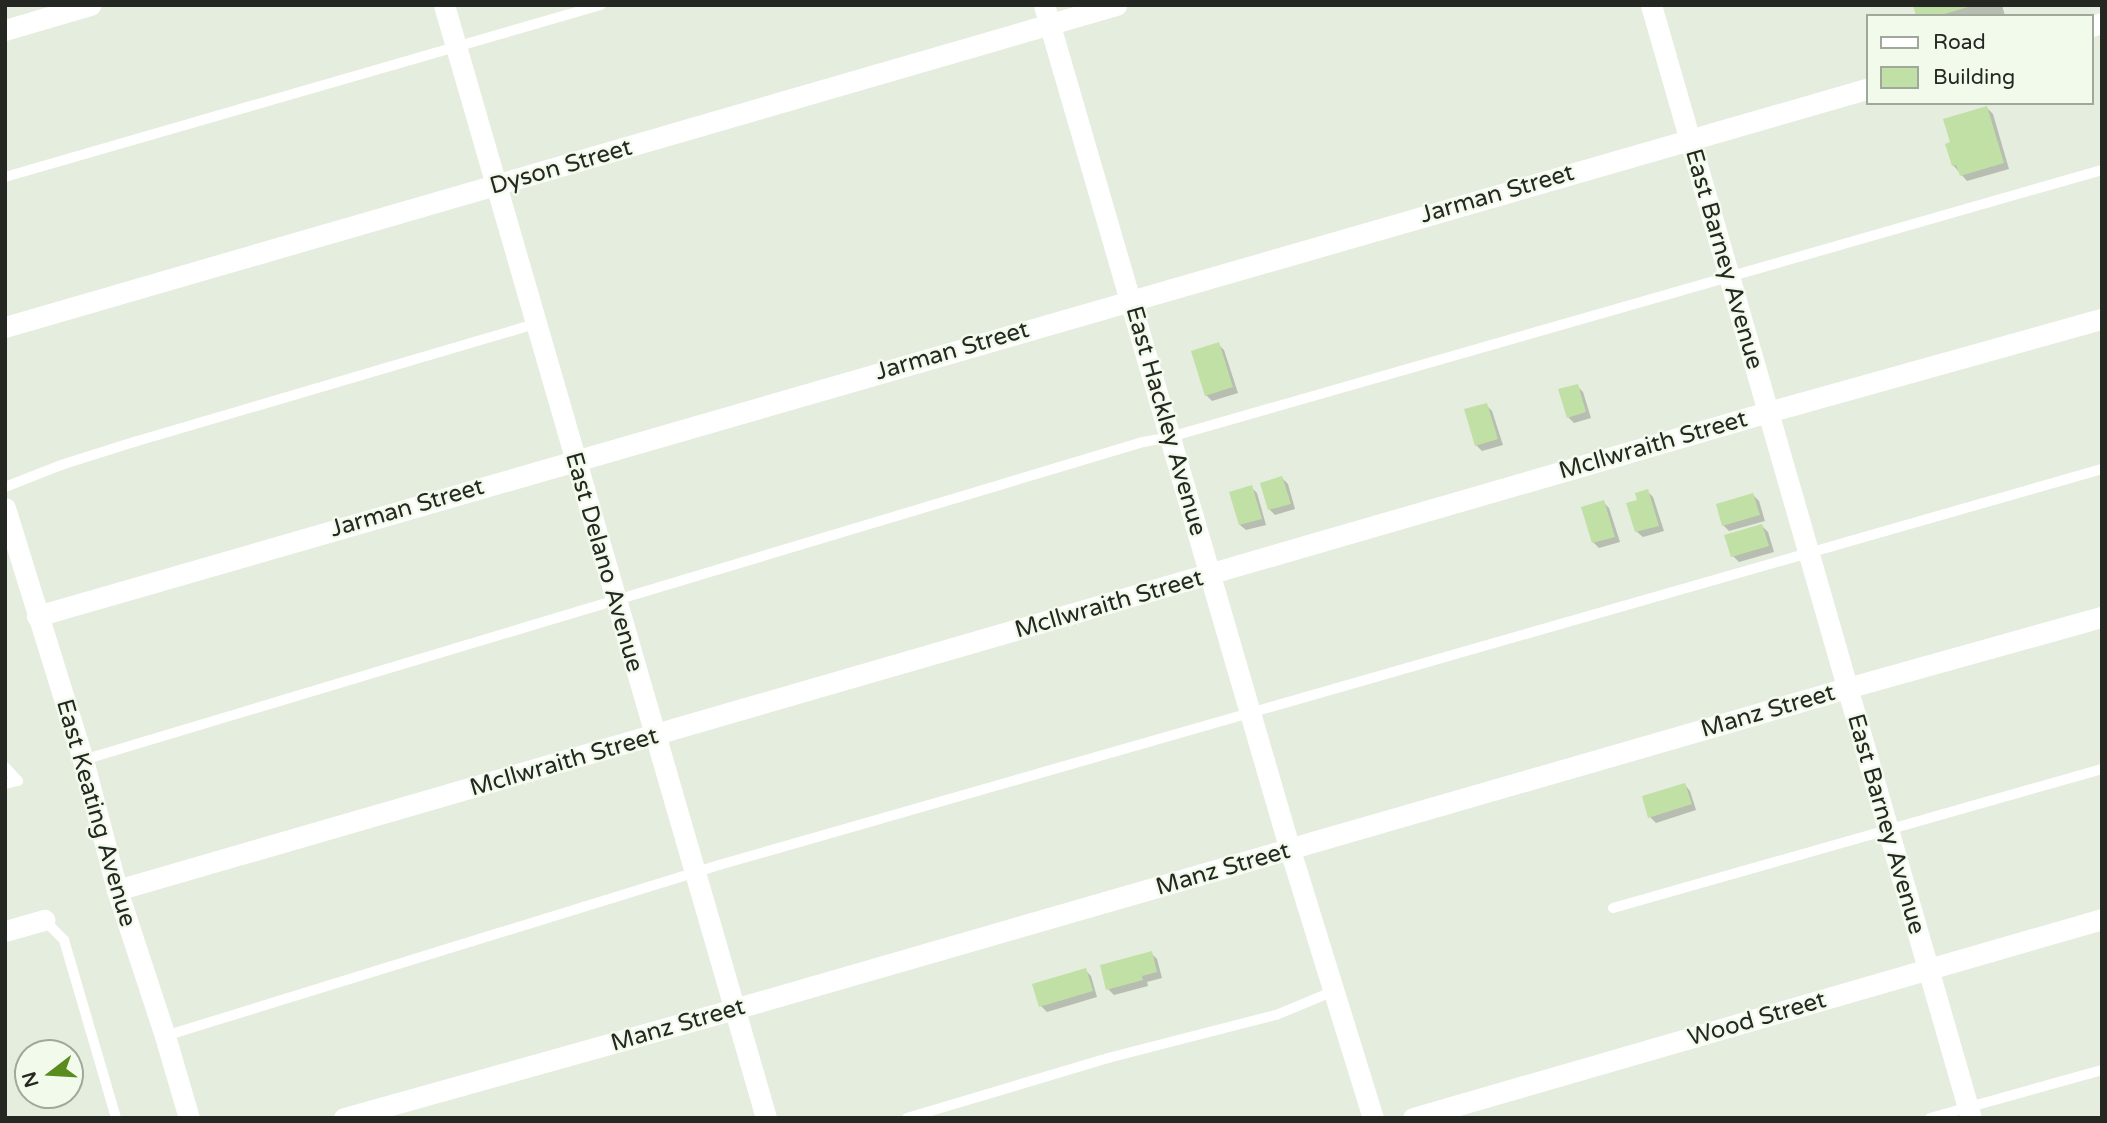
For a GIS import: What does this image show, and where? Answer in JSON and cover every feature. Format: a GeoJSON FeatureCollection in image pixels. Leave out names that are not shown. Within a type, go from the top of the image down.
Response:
{"type":"FeatureCollection","features":[{"type":"Feature","properties":{"kind":"street"},"geometry":{"type":"LineString","coordinates":[[5,30],[90,5]]}},
{"type":"Feature","properties":{"kind":"street","name":"East Delano Avenue"},"geometry":{"type":"LineString","coordinates":[[444,5],[766,1118]]}},
{"type":"Feature","properties":{"kind":"street","name":"Dyson Street"},"geometry":{"type":"LineString","coordinates":[[5,327],[495,186],[1047,15],[1116,5]]}},
{"type":"Feature","properties":{"kind":"street","name":"East Barney Avenue"},"geometry":{"type":"LineString","coordinates":[[1651,5],[1969,1113]]}},
{"type":"Feature","properties":{"kind":"street","name":"East Hackley Avenue"},"geometry":{"type":"LineString","coordinates":[[1047,15],[1290,850],[1373,1118]]}},
{"type":"Feature","properties":{"kind":"street","name":"Jarman Street"},"geometry":{"type":"LineString","coordinates":[[37,616],[1130,299],[1866,89]]}},
{"type":"Feature","properties":{"kind":"street","name":"McIlwraith Street"},"geometry":{"type":"LineString","coordinates":[[117,890],[1768,412],[2102,319]]}},
{"type":"Feature","properties":{"kind":"street","name":"East Keating Avenue"},"geometry":{"type":"LineString","coordinates":[[5,508],[83,760],[117,890],[189,1118]]}},
{"type":"Feature","properties":{"kind":"street","name":"Manz Street"},"geometry":{"type":"LineString","coordinates":[[344,1118],[2102,617]]}},
{"type":"Feature","properties":{"kind":"street","name":"Wood Street"},"geometry":{"type":"LineString","coordinates":[[1412,1118],[2102,919]]}},
{"type":"Feature","properties":{"kind":"street"},"geometry":{"type":"LineString","coordinates":[[5,931],[44,920]]}},
{"type":"Feature","properties":{"kind":"lane"},"geometry":{"type":"LineString","coordinates":[[5,177],[601,5]]}},
{"type":"Feature","properties":{"kind":"lane"},"geometry":{"type":"LineString","coordinates":[[83,760],[1143,442],[1170,437],[2102,170]]}},
{"type":"Feature","properties":{"kind":"lane"},"geometry":{"type":"LineString","coordinates":[[5,487],[61,465],[134,442],[535,324]]}},
{"type":"Feature","properties":{"kind":"lane"},"geometry":{"type":"LineString","coordinates":[[165,1036],[694,873],[2102,468]]}},
{"type":"Feature","properties":{"kind":"lane"},"geometry":{"type":"LineString","coordinates":[[5,766],[18,781],[5,784]]}},
{"type":"Feature","properties":{"kind":"lane"},"geometry":{"type":"LineString","coordinates":[[1613,908],[2102,769]]}},
{"type":"Feature","properties":{"kind":"lane"},"geometry":{"type":"LineString","coordinates":[[44,920],[64,940],[116,1118]]}},
{"type":"Feature","properties":{"kind":"lane"},"geometry":{"type":"LineString","coordinates":[[907,1118],[1108,1058],[1276,1015],[1334,991]]}},
{"type":"Feature","properties":{"kind":"lane"},"geometry":{"type":"LineString","coordinates":[[1930,1118],[1969,1113],[2102,1070]]}},
{"type":"Feature","properties":{"kind":"building"},"geometry":{"type":"Polygon","coordinates":[[[1913,5],[1972,6],[1944,14],[1915,14],[1913,5]]]}},
{"type":"Feature","properties":{"kind":"building"},"geometry":{"type":"Polygon","coordinates":[[[1987,106],[2004,163],[1960,176],[1956,165],[1952,166],[1945,144],[1950,142],[1943,119],[1987,106]]]}},
{"type":"Feature","properties":{"kind":"building"},"geometry":{"type":"Polygon","coordinates":[[[1219,342],[1233,387],[1205,396],[1191,351],[1219,342]]]}},
{"type":"Feature","properties":{"kind":"building"},"geometry":{"type":"Polygon","coordinates":[[[1578,384],[1586,412],[1567,418],[1558,389],[1578,384]]]}},
{"type":"Feature","properties":{"kind":"building"},"geometry":{"type":"Polygon","coordinates":[[[1487,403],[1498,439],[1475,446],[1464,409],[1487,403]]]}},
{"type":"Feature","properties":{"kind":"building"},"geometry":{"type":"Polygon","coordinates":[[[1282,476],[1291,504],[1268,510],[1260,483],[1282,476]]]}},
{"type":"Feature","properties":{"kind":"building"},"geometry":{"type":"Polygon","coordinates":[[[1252,485],[1262,519],[1239,525],[1229,492],[1252,485]]]}},
{"type":"Feature","properties":{"kind":"building"},"geometry":{"type":"Polygon","coordinates":[[[1648,489],[1659,526],[1635,532],[1626,503],[1637,500],[1635,493],[1648,489]]]}},
{"type":"Feature","properties":{"kind":"building"},"geometry":{"type":"Polygon","coordinates":[[[1753,493],[1760,515],[1722,526],[1716,504],[1753,493]]]}},
{"type":"Feature","properties":{"kind":"building"},"geometry":{"type":"Polygon","coordinates":[[[1604,500],[1615,537],[1592,543],[1581,507],[1604,500]]]}},
{"type":"Feature","properties":{"kind":"building"},"geometry":{"type":"Polygon","coordinates":[[[1762,524],[1769,546],[1731,557],[1724,535],[1762,524]]]}},
{"type":"Feature","properties":{"kind":"building"},"geometry":{"type":"Polygon","coordinates":[[[1685,783],[1692,804],[1648,818],[1642,796],[1685,783]]]}},
{"type":"Feature","properties":{"kind":"building"},"geometry":{"type":"Polygon","coordinates":[[[1152,951],[1157,972],[1142,976],[1143,980],[1106,990],[1100,965],[1152,951]]]}},
{"type":"Feature","properties":{"kind":"building"},"geometry":{"type":"Polygon","coordinates":[[[1086,968],[1093,991],[1039,1007],[1032,984],[1086,968]]]}}]}
